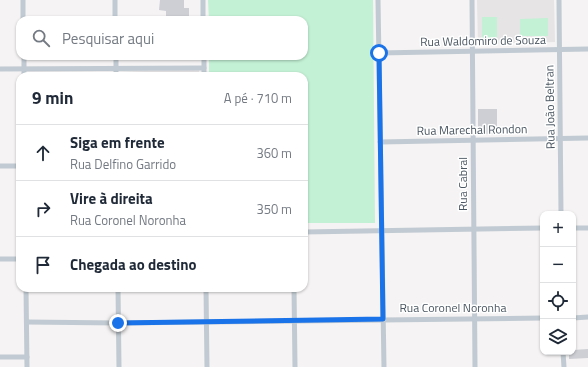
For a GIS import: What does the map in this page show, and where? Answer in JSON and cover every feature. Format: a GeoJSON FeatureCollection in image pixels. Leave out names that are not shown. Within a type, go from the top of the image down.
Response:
{"type":"FeatureCollection","features":[{"type":"Feature","properties":{"kind":"street"},"geometry":{"type":"LineString","coordinates":[[23,0],[23,16]]}},
{"type":"Feature","properties":{"kind":"street"},"geometry":{"type":"LineString","coordinates":[[115,0],[115,16]]}},
{"type":"Feature","properties":{"kind":"street"},"geometry":{"type":"LineString","coordinates":[[203,0],[203,16]]}},
{"type":"Feature","properties":{"kind":"street"},"geometry":{"type":"LineString","coordinates":[[378,0],[384,367]]}},
{"type":"Feature","properties":{"kind":"street","name":"Rua Cabral"},"geometry":{"type":"LineString","coordinates":[[472,0],[474,367]]}},
{"type":"Feature","properties":{"kind":"street","name":"Rua João Beltran"},"geometry":{"type":"LineString","coordinates":[[558,0],[561,211]]}},
{"type":"Feature","properties":{"kind":"street","name":"Rua Waldomiro de Souza"},"geometry":{"type":"LineString","coordinates":[[379,53],[588,49]]}},
{"type":"Feature","properties":{"kind":"street"},"geometry":{"type":"LineString","coordinates":[[24,60],[24,72]]}},
{"type":"Feature","properties":{"kind":"street"},"geometry":{"type":"LineString","coordinates":[[116,60],[116,72]]}},
{"type":"Feature","properties":{"kind":"street"},"geometry":{"type":"LineString","coordinates":[[204,60],[204,72]]}},
{"type":"Feature","properties":{"kind":"street"},"geometry":{"type":"LineString","coordinates":[[0,69],[204,68]]}},
{"type":"Feature","properties":{"kind":"street","name":"Rua Marechal Rondon"},"geometry":{"type":"LineString","coordinates":[[380,142],[588,138]]}},
{"type":"Feature","properties":{"kind":"street"},"geometry":{"type":"LineString","coordinates":[[0,166],[16,166]]}},
{"type":"Feature","properties":{"kind":"street"},"geometry":{"type":"LineString","coordinates":[[308,232],[540,228]]}},
{"type":"Feature","properties":{"kind":"street"},"geometry":{"type":"LineString","coordinates":[[576,228],[588,228]]}},
{"type":"Feature","properties":{"kind":"street"},"geometry":{"type":"LineString","coordinates":[[0,259],[16,259]]}},
{"type":"Feature","properties":{"kind":"street"},"geometry":{"type":"LineString","coordinates":[[26,292],[27,367]]}},
{"type":"Feature","properties":{"kind":"street"},"geometry":{"type":"LineString","coordinates":[[118,292],[119,367]]}},
{"type":"Feature","properties":{"kind":"street"},"geometry":{"type":"LineString","coordinates":[[206,292],[207,367]]}},
{"type":"Feature","properties":{"kind":"street"},"geometry":{"type":"LineString","coordinates":[[294,292],[295,367]]}},
{"type":"Feature","properties":{"kind":"street"},"geometry":{"type":"LineString","coordinates":[[576,318],[588,317]]}},
{"type":"Feature","properties":{"kind":"street","name":"Rua Coronel Noronha"},"geometry":{"type":"LineString","coordinates":[[27,322],[118,323],[540,318]]}},
{"type":"Feature","properties":{"kind":"street"},"geometry":{"type":"LineString","coordinates":[[563,355],[564,367]]}},
{"type":"Feature","properties":{"kind":"street"},"geometry":{"type":"LineString","coordinates":[[0,357],[27,357]]}},
{"type":"Feature","properties":{"kind":"shaded area"},"geometry":{"type":"Polygon","coordinates":[[[477,0],[554,0],[555,42],[478,44],[477,0]]]}},
{"type":"Feature","properties":{"kind":"shaded area"},"geometry":{"type":"Polygon","coordinates":[[[199,69],[199,72],[118,72],[199,69]]]}},
{"type":"Feature","properties":{"kind":"green space"},"geometry":{"type":"Polygon","coordinates":[[[208,0],[373,0],[375,223],[308,223],[308,72],[209,72],[209,60],[308,60],[308,16],[209,16],[208,0]]]}},
{"type":"Feature","properties":{"kind":"green space"},"geometry":{"type":"Polygon","coordinates":[[[482,17],[497,17],[497,40],[482,40],[482,17]]]}},
{"type":"Feature","properties":{"kind":"green space"},"geometry":{"type":"Polygon","coordinates":[[[548,18],[548,36],[520,36],[520,19],[548,18]]]}},
{"type":"Feature","properties":{"kind":"building"},"geometry":{"type":"Polygon","coordinates":[[[160,0],[184,0],[184,8],[189,8],[189,16],[166,16],[166,11],[159,10],[160,0]]]}},
{"type":"Feature","properties":{"kind":"building"},"geometry":{"type":"Polygon","coordinates":[[[478,109],[497,109],[497,134],[478,134],[478,109]]]}},
{"type":"Feature","properties":{"kind":"building"},"geometry":{"type":"Polygon","coordinates":[[[588,349],[588,358],[569,359],[569,355],[576,355],[576,350],[588,349]]]}},
{"type":"Feature","properties":{"kind":"route"},"geometry":{"type":"LineString","coordinates":[[118,323],[383,319],[379,53]]}}]}
